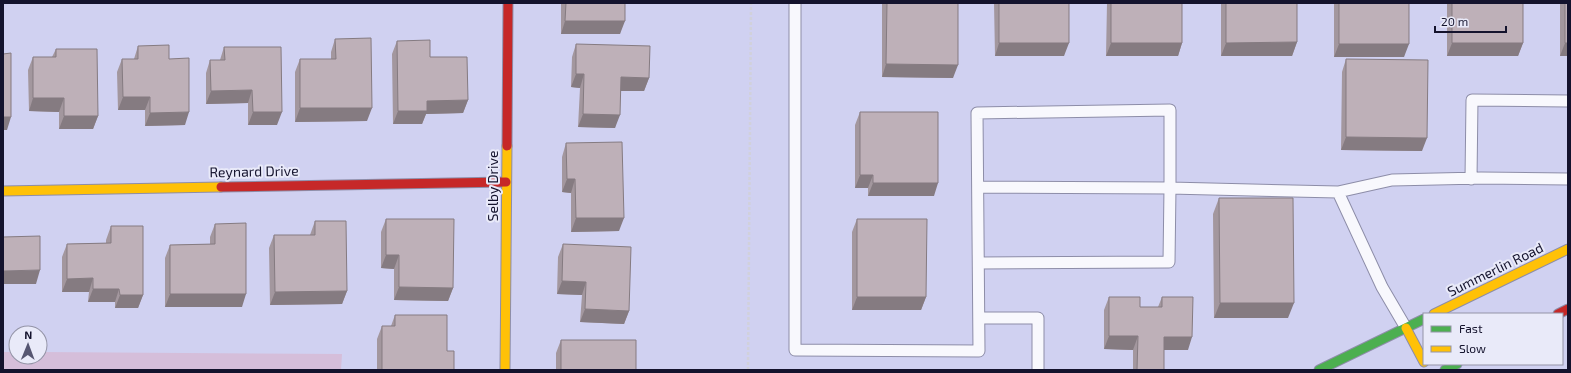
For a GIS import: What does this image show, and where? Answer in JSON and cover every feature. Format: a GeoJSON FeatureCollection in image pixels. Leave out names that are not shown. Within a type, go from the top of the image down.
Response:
{"type":"FeatureCollection","features":[{"type":"Feature","properties":{"kind":"street","name":"Selby Drive"},"geometry":{"type":"LineString","coordinates":[[505,370],[508,3]]}},
{"type":"Feature","properties":{"kind":"street","name":"Reynard Drive"},"geometry":{"type":"LineString","coordinates":[[3,191],[506,182]]}},
{"type":"Feature","properties":{"kind":"street","name":"Summerlin Road"},"geometry":{"type":"LineString","coordinates":[[1436,313],[1568,249]]}},
{"type":"Feature","properties":{"kind":"street"},"geometry":{"type":"LineString","coordinates":[[1319,370],[1423,320]]}},
{"type":"Feature","properties":{"kind":"street"},"geometry":{"type":"LineString","coordinates":[[1406,328],[1423,360]]}},
{"type":"Feature","properties":{"kind":"street"},"geometry":{"type":"LineString","coordinates":[[1445,370],[1455,365]]}},
{"type":"Feature","properties":{"kind":"lane"},"geometry":{"type":"LineString","coordinates":[[795,3],[795,350],[979,351],[977,113],[1170,110],[1169,262],[979,263]]}},
{"type":"Feature","properties":{"kind":"lane"},"geometry":{"type":"LineString","coordinates":[[1471,179],[1472,100],[1568,101]]}},
{"type":"Feature","properties":{"kind":"lane"},"geometry":{"type":"LineString","coordinates":[[978,187],[1170,188],[1338,192],[1392,180],[1568,179]]}},
{"type":"Feature","properties":{"kind":"lane"},"geometry":{"type":"LineString","coordinates":[[1338,192],[1382,287],[1406,328]]}},
{"type":"Feature","properties":{"kind":"lane"},"geometry":{"type":"LineString","coordinates":[[979,318],[1038,318],[1038,370]]}},
{"type":"Feature","properties":{"kind":"path"},"geometry":{"type":"LineString","coordinates":[[748,370],[751,3]]}},
{"type":"Feature","properties":{"kind":"shaded area"},"geometry":{"type":"Polygon","coordinates":[[[3,352],[8,352],[8,365],[48,365],[48,352],[342,354],[341,370],[3,370],[3,352]]]}},
{"type":"Feature","properties":{"kind":"building"},"geometry":{"type":"Polygon","coordinates":[[[566,3],[625,3],[625,21],[565,21],[566,3]]]}},
{"type":"Feature","properties":{"kind":"building"},"geometry":{"type":"Polygon","coordinates":[[[887,3],[958,3],[958,65],[886,64],[887,3]]]}},
{"type":"Feature","properties":{"kind":"building"},"geometry":{"type":"Polygon","coordinates":[[[999,3],[1069,3],[1069,43],[999,43],[999,3]]]}},
{"type":"Feature","properties":{"kind":"building"},"geometry":{"type":"Polygon","coordinates":[[[1111,3],[1182,3],[1182,43],[1111,43],[1111,3]]]}},
{"type":"Feature","properties":{"kind":"building"},"geometry":{"type":"Polygon","coordinates":[[[1226,3],[1297,3],[1297,42],[1226,43],[1226,3]]]}},
{"type":"Feature","properties":{"kind":"building"},"geometry":{"type":"Polygon","coordinates":[[[1339,3],[1409,3],[1409,44],[1339,44],[1339,3]]]}},
{"type":"Feature","properties":{"kind":"building"},"geometry":{"type":"Polygon","coordinates":[[[1452,3],[1523,3],[1523,43],[1452,43],[1452,3]]]}},
{"type":"Feature","properties":{"kind":"building"},"geometry":{"type":"Polygon","coordinates":[[[1565,3],[1568,3],[1568,43],[1565,43],[1565,3]]]}},
{"type":"Feature","properties":{"kind":"building"},"geometry":{"type":"Polygon","coordinates":[[[371,38],[372,108],[300,108],[300,59],[336,59],[335,39],[371,38]]]}},
{"type":"Feature","properties":{"kind":"building"},"geometry":{"type":"Polygon","coordinates":[[[430,40],[430,57],[467,57],[468,100],[427,101],[427,111],[398,111],[397,41],[430,40]]]}},
{"type":"Feature","properties":{"kind":"building"},"geometry":{"type":"Polygon","coordinates":[[[576,44],[650,46],[649,78],[621,77],[620,115],[583,114],[584,74],[576,74],[576,44]]]}},
{"type":"Feature","properties":{"kind":"building"},"geometry":{"type":"Polygon","coordinates":[[[169,45],[169,59],[189,58],[189,112],[150,113],[150,97],[123,97],[122,59],[138,59],[138,46],[169,45]]]}},
{"type":"Feature","properties":{"kind":"building"},"geometry":{"type":"Polygon","coordinates":[[[224,47],[281,47],[282,112],[253,112],[252,90],[211,91],[210,60],[225,60],[224,47]]]}},
{"type":"Feature","properties":{"kind":"building"},"geometry":{"type":"Polygon","coordinates":[[[56,49],[97,49],[98,116],[64,116],[64,98],[33,98],[33,57],[56,57],[56,49]]]}},
{"type":"Feature","properties":{"kind":"building"},"geometry":{"type":"Polygon","coordinates":[[[11,53],[11,117],[3,117],[3,54],[11,53]]]}},
{"type":"Feature","properties":{"kind":"building"},"geometry":{"type":"Polygon","coordinates":[[[1346,59],[1428,60],[1427,138],[1346,137],[1346,59]]]}},
{"type":"Feature","properties":{"kind":"building"},"geometry":{"type":"Polygon","coordinates":[[[860,112],[938,112],[938,183],[873,183],[873,175],[860,175],[860,112]]]}},
{"type":"Feature","properties":{"kind":"building"},"geometry":{"type":"Polygon","coordinates":[[[622,142],[624,218],[576,218],[575,179],[567,179],[566,143],[622,142]]]}},
{"type":"Feature","properties":{"kind":"building"},"geometry":{"type":"Polygon","coordinates":[[[1219,198],[1293,198],[1294,303],[1220,303],[1219,198]]]}},
{"type":"Feature","properties":{"kind":"building"},"geometry":{"type":"Polygon","coordinates":[[[386,219],[454,219],[453,288],[399,287],[399,255],[386,255],[386,219]]]}},
{"type":"Feature","properties":{"kind":"building"},"geometry":{"type":"Polygon","coordinates":[[[857,219],[927,219],[926,297],[857,297],[857,219]]]}},
{"type":"Feature","properties":{"kind":"building"},"geometry":{"type":"Polygon","coordinates":[[[315,221],[346,221],[347,291],[275,292],[274,235],[315,235],[315,221]]]}},
{"type":"Feature","properties":{"kind":"building"},"geometry":{"type":"Polygon","coordinates":[[[246,223],[246,294],[170,294],[170,245],[215,244],[215,224],[246,223]]]}},
{"type":"Feature","properties":{"kind":"building"},"geometry":{"type":"Polygon","coordinates":[[[111,226],[143,226],[143,295],[120,295],[119,289],[93,289],[93,278],[67,279],[67,244],[111,243],[111,226]]]}},
{"type":"Feature","properties":{"kind":"building"},"geometry":{"type":"Polygon","coordinates":[[[40,236],[40,270],[3,271],[3,237],[40,236]]]}},
{"type":"Feature","properties":{"kind":"building"},"geometry":{"type":"Polygon","coordinates":[[[563,244],[631,247],[629,311],[585,309],[586,282],[562,281],[563,244]]]}},
{"type":"Feature","properties":{"kind":"building"},"geometry":{"type":"Polygon","coordinates":[[[1109,297],[1140,297],[1140,307],[1162,307],[1162,297],[1193,297],[1192,337],[1164,337],[1164,370],[1137,370],[1138,336],[1109,336],[1109,297]]]}},
{"type":"Feature","properties":{"kind":"building"},"geometry":{"type":"Polygon","coordinates":[[[395,315],[447,315],[447,351],[454,351],[454,370],[382,370],[382,326],[395,326],[395,315]]]}},
{"type":"Feature","properties":{"kind":"building"},"geometry":{"type":"Polygon","coordinates":[[[561,340],[636,340],[636,370],[561,370],[561,340]]]}},
{"type":"Feature","properties":{"kind":"traffic: fast"},"geometry":{"type":"LineString","coordinates":[[1319,370],[1423,319]]}},
{"type":"Feature","properties":{"kind":"traffic: fast"},"geometry":{"type":"LineString","coordinates":[[1445,370],[1455,365]]}},
{"type":"Feature","properties":{"kind":"traffic: slow"},"geometry":{"type":"LineString","coordinates":[[505,370],[507,146]]}},
{"type":"Feature","properties":{"kind":"traffic: slow"},"geometry":{"type":"LineString","coordinates":[[3,191],[221,187]]}},
{"type":"Feature","properties":{"kind":"traffic: slow"},"geometry":{"type":"LineString","coordinates":[[1436,313],[1568,249]]}},
{"type":"Feature","properties":{"kind":"traffic: slow"},"geometry":{"type":"LineString","coordinates":[[1406,328],[1423,360]]}},
{"type":"Feature","properties":{"kind":"traffic: jam"},"geometry":{"type":"LineString","coordinates":[[507,146],[508,3]]}},
{"type":"Feature","properties":{"kind":"traffic: jam"},"geometry":{"type":"LineString","coordinates":[[221,187],[506,182]]}},
{"type":"Feature","properties":{"kind":"traffic: jam"},"geometry":{"type":"LineString","coordinates":[[1560,313],[1568,309]]}}]}
